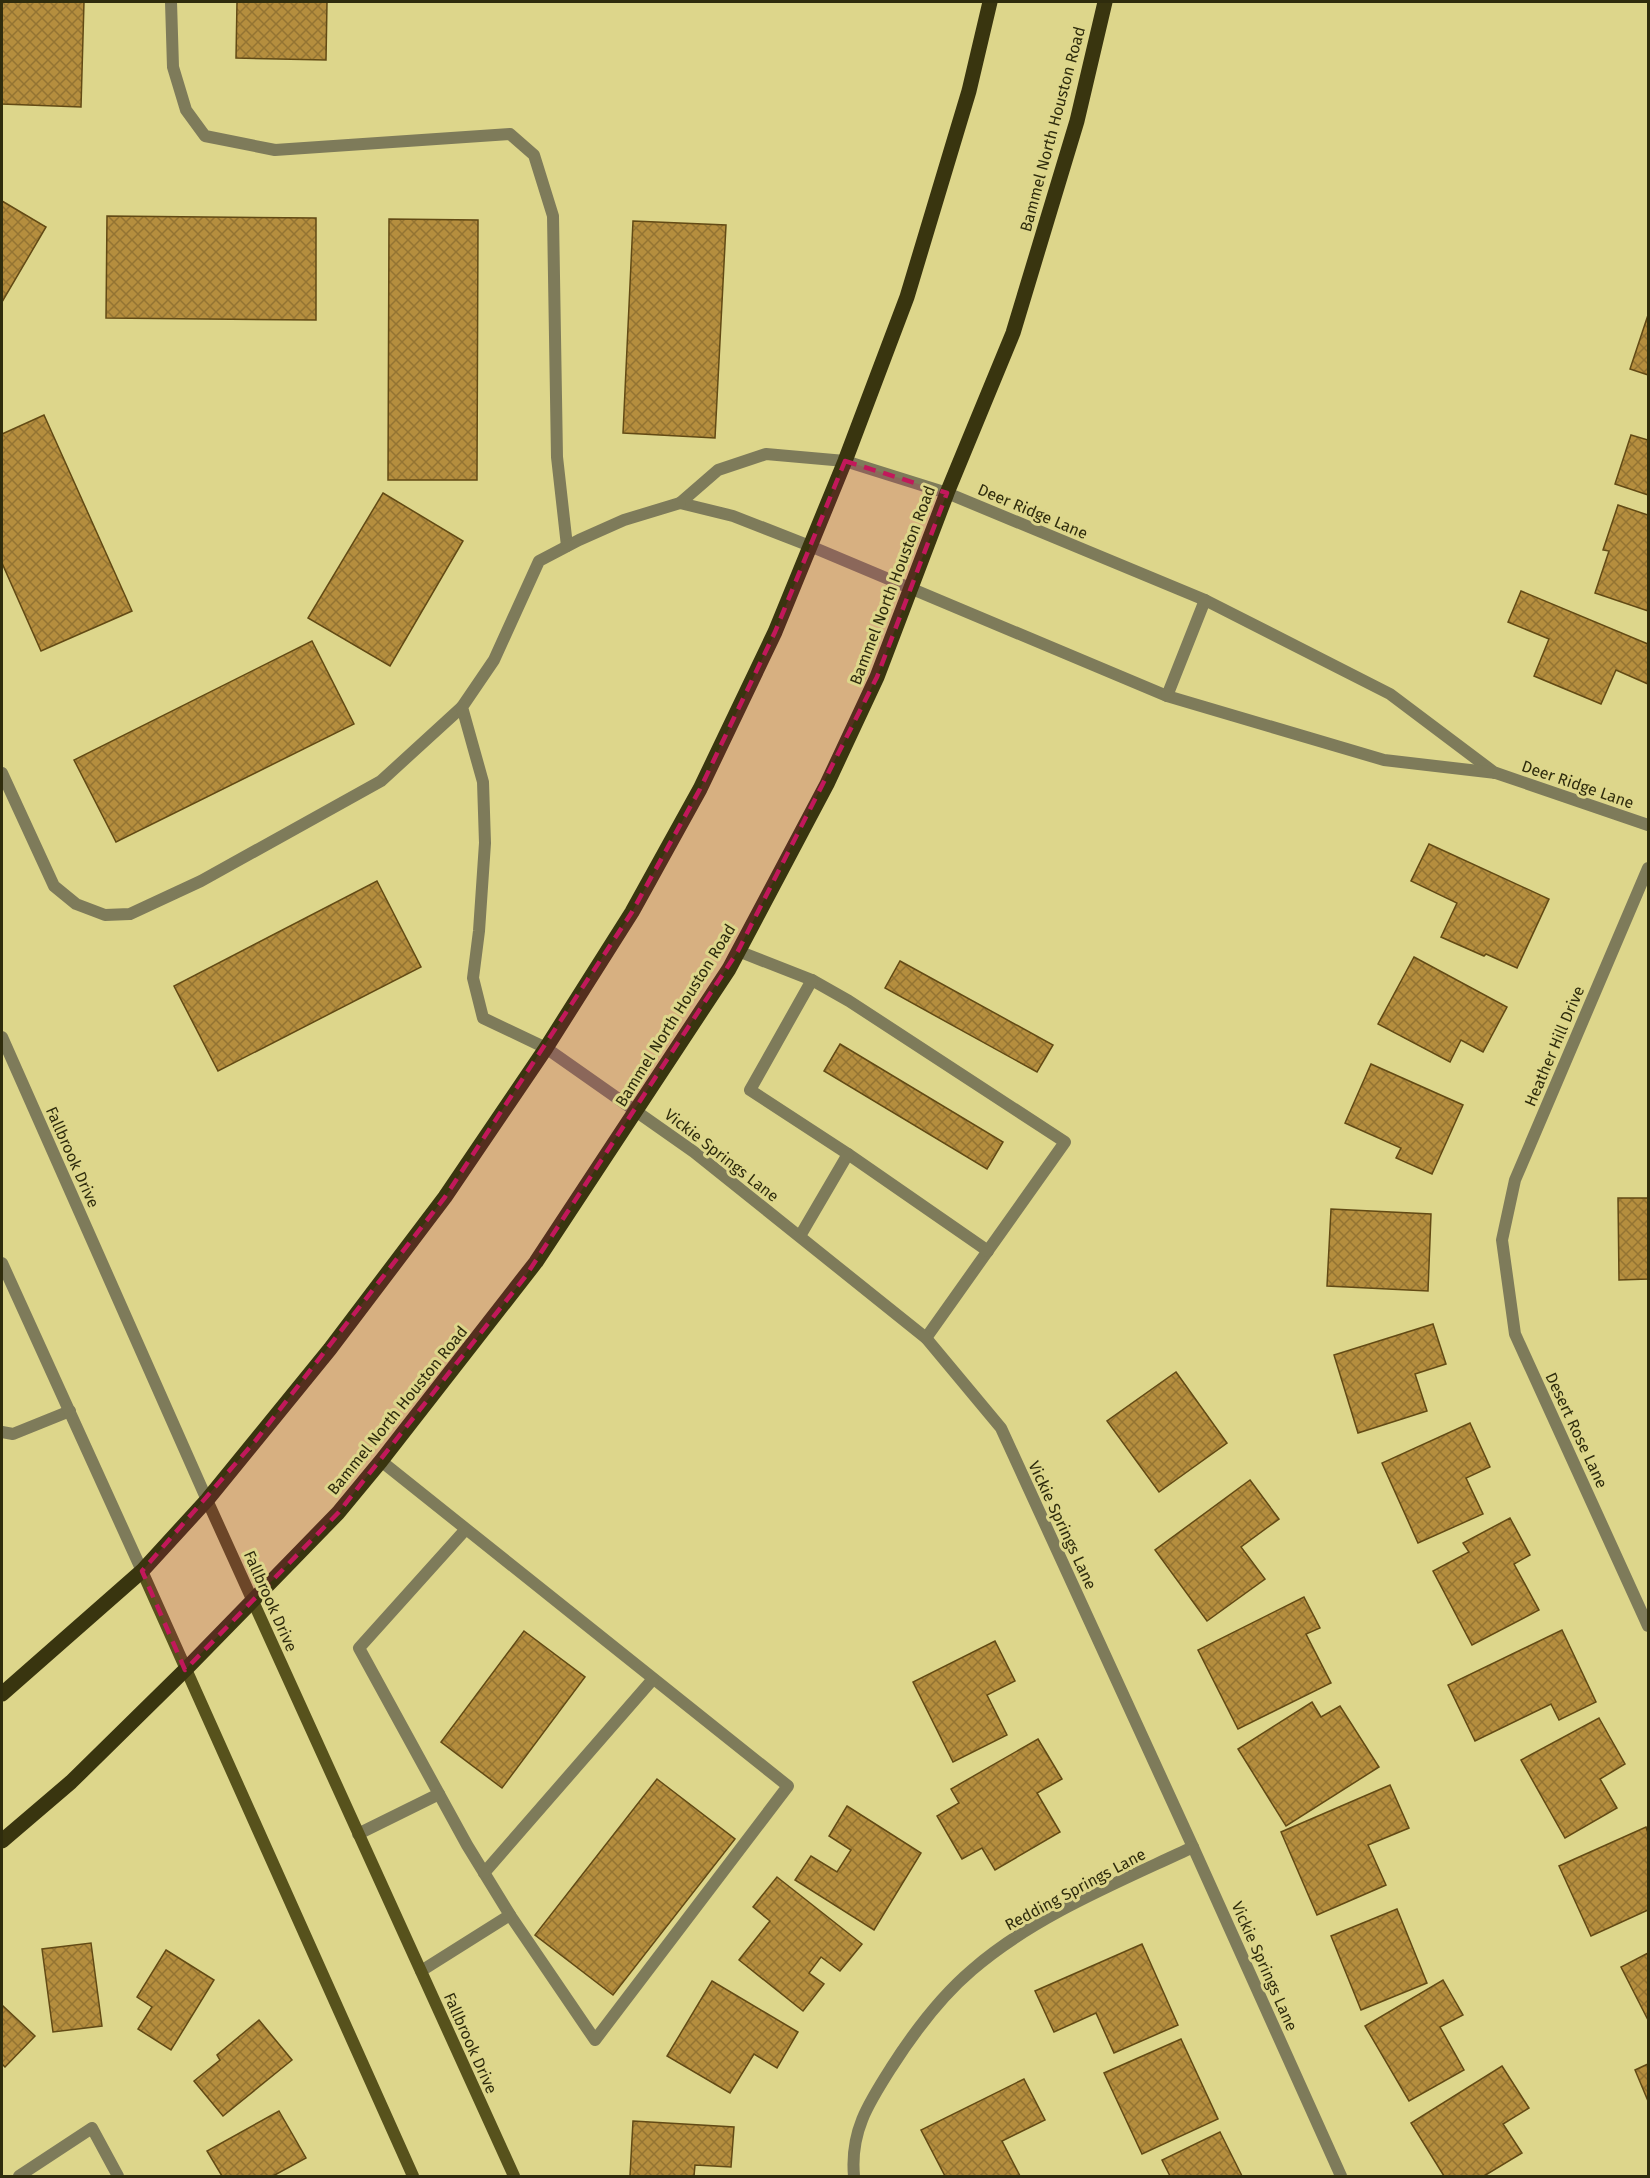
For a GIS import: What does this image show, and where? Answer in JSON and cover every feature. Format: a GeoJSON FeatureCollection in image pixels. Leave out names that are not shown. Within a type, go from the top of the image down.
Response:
{"type":"FeatureCollection","features":[{"type":"Feature","properties":{"kind":"main road"},"geometry":{"type":"LineString","coordinates":[[2,1694],[142,1571],[207,1500],[330,1349],[445,1197],[546,1048],[632,912],[700,789],[775,632],[844,461],[910,287],[969,91],[990,2]]}},
{"type":"Feature","properties":{"kind":"main road","name":"Bammel North Houston Road"},"geometry":{"type":"LineString","coordinates":[[2,1841],[70,1782],[185,1670],[338,1513],[536,1262],[738,951],[826,784],[877,677],[947,493],[1013,333],[1077,121],[1105,2]]}},
{"type":"Feature","properties":{"kind":"main road","name":"Fallbrook Drive"},"geometry":{"type":"LineString","coordinates":[[207,1500],[514,2176]]}},
{"type":"Feature","properties":{"kind":"main road"},"geometry":{"type":"LineString","coordinates":[[142,1571],[413,2176]]}},
{"type":"Feature","properties":{"kind":"street"},"geometry":{"type":"LineString","coordinates":[[171,2],[173,67],[186,110],[205,136],[275,150],[510,134],[534,155],[554,216],[557,457],[567,546]]}},
{"type":"Feature","properties":{"kind":"street","name":"Deer Ridge Lane"},"geometry":{"type":"LineString","coordinates":[[680,503],[718,470],[766,454],[844,461],[947,493],[1205,600],[1390,694],[1496,773]]}},
{"type":"Feature","properties":{"kind":"street"},"geometry":{"type":"LineString","coordinates":[[2,773],[54,886],[76,904],[105,915],[130,914],[201,881],[381,781],[462,707],[494,660],[539,561],[624,520],[680,503]]}},
{"type":"Feature","properties":{"kind":"street","name":"Deer Ridge Lane"},"geometry":{"type":"LineString","coordinates":[[680,503],[733,516],[810,546],[1167,696],[1384,760],[1496,773],[1648,825]]}},
{"type":"Feature","properties":{"kind":"street"},"geometry":{"type":"LineString","coordinates":[[1167,696],[1205,600]]}},
{"type":"Feature","properties":{"kind":"street","name":"Vickie Springs Lane"},"geometry":{"type":"LineString","coordinates":[[462,707],[483,782],[485,843],[473,978],[483,1018],[546,1048],[694,1152],[926,1338],[1001,1428],[1341,2176]]}},
{"type":"Feature","properties":{"kind":"street","name":"Heather Hill Drive"},"geometry":{"type":"LineString","coordinates":[[1502,1240],[1515,1180],[1648,868]]}},
{"type":"Feature","properties":{"kind":"street"},"geometry":{"type":"LineString","coordinates":[[738,951],[812,980],[849,1001],[1065,1142],[926,1338]]}},
{"type":"Feature","properties":{"kind":"street"},"geometry":{"type":"LineString","coordinates":[[812,980],[750,1090],[848,1154],[988,1251]]}},
{"type":"Feature","properties":{"kind":"street","name":"Fallbrook Drive"},"geometry":{"type":"LineString","coordinates":[[2,1037],[207,1500]]}},
{"type":"Feature","properties":{"kind":"street"},"geometry":{"type":"LineString","coordinates":[[800,1236],[848,1154]]}},
{"type":"Feature","properties":{"kind":"street","name":"Desert Rose Lane"},"geometry":{"type":"LineString","coordinates":[[1502,1240],[1515,1334],[1648,1626]]}},
{"type":"Feature","properties":{"kind":"street"},"geometry":{"type":"LineString","coordinates":[[2,1263],[142,1571]]}},
{"type":"Feature","properties":{"kind":"street"},"geometry":{"type":"LineString","coordinates":[[2,1432],[13,1434],[70,1411]]}},
{"type":"Feature","properties":{"kind":"street"},"geometry":{"type":"LineString","coordinates":[[381,1461],[788,1786],[595,2040],[484,1873],[359,1648],[466,1529]]}},
{"type":"Feature","properties":{"kind":"street"},"geometry":{"type":"LineString","coordinates":[[484,1873],[653,1678]]}},
{"type":"Feature","properties":{"kind":"street"},"geometry":{"type":"LineString","coordinates":[[358,1834],[439,1794]]}},
{"type":"Feature","properties":{"kind":"street","name":"Redding Springs Lane"},"geometry":{"type":"LineString","coordinates":[[854,2176],[852,2157],[859,2125],[873,2095],[914,2032],[948,1993],[972,1970],[1006,1944],[1076,1903],[1193,1847]]}},
{"type":"Feature","properties":{"kind":"street"},"geometry":{"type":"LineString","coordinates":[[421,1971],[510,1915]]}},
{"type":"Feature","properties":{"kind":"street"},"geometry":{"type":"LineString","coordinates":[[19,2176],[92,2128],[118,2176]]}},
{"type":"Feature","properties":{"kind":"highlighted area"},"geometry":{"type":"Polygon","coordinates":[[[845,461],[947,493],[877,677],[738,951],[525,1277],[338,1513],[185,1670],[142,1571],[256,1440],[445,1197],[632,912],[700,789],[775,632],[845,461]]]}},
{"type":"Feature","properties":{"kind":"building"},"geometry":{"type":"Polygon","coordinates":[[[2,2],[84,2],[81,107],[2,104],[2,2]]]}},
{"type":"Feature","properties":{"kind":"building"},"geometry":{"type":"Polygon","coordinates":[[[237,2],[327,2],[326,60],[236,58],[237,2]]]}},
{"type":"Feature","properties":{"kind":"building"},"geometry":{"type":"Polygon","coordinates":[[[2,201],[46,227],[2,302],[2,201]]]}},
{"type":"Feature","properties":{"kind":"building"},"geometry":{"type":"Polygon","coordinates":[[[107,216],[316,218],[316,320],[106,318],[107,216]]]}},
{"type":"Feature","properties":{"kind":"building"},"geometry":{"type":"Polygon","coordinates":[[[389,219],[478,220],[477,480],[388,480],[389,219]]]}},
{"type":"Feature","properties":{"kind":"building"},"geometry":{"type":"Polygon","coordinates":[[[633,221],[726,225],[715,438],[623,433],[633,221]]]}},
{"type":"Feature","properties":{"kind":"building"},"geometry":{"type":"Polygon","coordinates":[[[1648,315],[1648,375],[1630,369],[1648,315]]]}},
{"type":"Feature","properties":{"kind":"building"},"geometry":{"type":"Polygon","coordinates":[[[44,415],[132,611],[41,651],[2,563],[2,434],[44,415]]]}},
{"type":"Feature","properties":{"kind":"building"},"geometry":{"type":"Polygon","coordinates":[[[1631,435],[1648,440],[1648,495],[1615,484],[1631,435]]]}},
{"type":"Feature","properties":{"kind":"building"},"geometry":{"type":"Polygon","coordinates":[[[383,493],[463,541],[390,666],[308,618],[383,493]]]}},
{"type":"Feature","properties":{"kind":"building"},"geometry":{"type":"Polygon","coordinates":[[[1618,505],[1648,515],[1648,611],[1595,593],[1609,551],[1603,550],[1618,505]]]}},
{"type":"Feature","properties":{"kind":"building"},"geometry":{"type":"Polygon","coordinates":[[[1521,591],[1648,644],[1648,684],[1616,670],[1601,704],[1534,676],[1549,639],[1508,622],[1521,591]]]}},
{"type":"Feature","properties":{"kind":"building"},"geometry":{"type":"Polygon","coordinates":[[[312,641],[354,724],[116,842],[74,760],[312,641]]]}},
{"type":"Feature","properties":{"kind":"building"},"geometry":{"type":"Polygon","coordinates":[[[1429,844],[1549,899],[1517,968],[1441,937],[1457,903],[1411,881],[1429,844]]]}},
{"type":"Feature","properties":{"kind":"building"},"geometry":{"type":"Polygon","coordinates":[[[377,881],[421,967],[218,1071],[174,986],[377,881]]]}},
{"type":"Feature","properties":{"kind":"building"},"geometry":{"type":"Polygon","coordinates":[[[1414,957],[1507,1007],[1483,1052],[1461,1040],[1450,1062],[1378,1024],[1414,957]]]}},
{"type":"Feature","properties":{"kind":"building"},"geometry":{"type":"Polygon","coordinates":[[[900,961],[1053,1045],[1037,1072],[885,988],[900,961]]]}},
{"type":"Feature","properties":{"kind":"building"},"geometry":{"type":"Polygon","coordinates":[[[840,1044],[1003,1142],[987,1169],[824,1071],[840,1044]]]}},
{"type":"Feature","properties":{"kind":"building"},"geometry":{"type":"Polygon","coordinates":[[[1371,1064],[1463,1105],[1432,1174],[1396,1158],[1401,1148],[1345,1123],[1371,1064]]]}},
{"type":"Feature","properties":{"kind":"building"},"geometry":{"type":"Polygon","coordinates":[[[1618,1198],[1648,1198],[1648,1279],[1619,1280],[1618,1198]]]}},
{"type":"Feature","properties":{"kind":"building"},"geometry":{"type":"Polygon","coordinates":[[[1331,1209],[1431,1214],[1428,1291],[1327,1286],[1331,1209]]]}},
{"type":"Feature","properties":{"kind":"building"},"geometry":{"type":"Polygon","coordinates":[[[1433,1324],[1446,1364],[1415,1374],[1427,1411],[1358,1433],[1334,1355],[1433,1324]]]}},
{"type":"Feature","properties":{"kind":"building"},"geometry":{"type":"Polygon","coordinates":[[[1176,1372],[1227,1443],[1159,1492],[1107,1421],[1176,1372]]]}},
{"type":"Feature","properties":{"kind":"building"},"geometry":{"type":"Polygon","coordinates":[[[1470,1423],[1490,1467],[1466,1478],[1483,1514],[1418,1543],[1382,1463],[1470,1423]]]}},
{"type":"Feature","properties":{"kind":"building"},"geometry":{"type":"Polygon","coordinates":[[[1250,1480],[1279,1519],[1241,1547],[1265,1579],[1207,1621],[1155,1550],[1250,1480]]]}},
{"type":"Feature","properties":{"kind":"building"},"geometry":{"type":"Polygon","coordinates":[[[1510,1518],[1530,1555],[1514,1564],[1539,1610],[1472,1645],[1433,1571],[1469,1552],[1463,1543],[1510,1518]]]}},
{"type":"Feature","properties":{"kind":"building"},"geometry":{"type":"Polygon","coordinates":[[[1304,1597],[1320,1628],[1306,1634],[1331,1683],[1238,1729],[1198,1650],[1304,1597]]]}},
{"type":"Feature","properties":{"kind":"building"},"geometry":{"type":"Polygon","coordinates":[[[1562,1630],[1596,1702],[1559,1720],[1551,1704],[1475,1741],[1448,1685],[1562,1630]]]}},
{"type":"Feature","properties":{"kind":"building"},"geometry":{"type":"Polygon","coordinates":[[[524,1631],[585,1677],[502,1788],[441,1742],[524,1631]]]}},
{"type":"Feature","properties":{"kind":"building"},"geometry":{"type":"Polygon","coordinates":[[[995,1641],[1015,1681],[987,1695],[1007,1735],[953,1762],[913,1682],[995,1641]]]}},
{"type":"Feature","properties":{"kind":"building"},"geometry":{"type":"Polygon","coordinates":[[[1312,1702],[1321,1717],[1340,1706],[1379,1767],[1286,1826],[1238,1749],[1312,1702]]]}},
{"type":"Feature","properties":{"kind":"building"},"geometry":{"type":"Polygon","coordinates":[[[1599,1718],[1625,1764],[1600,1779],[1617,1808],[1565,1838],[1521,1760],[1599,1718]]]}},
{"type":"Feature","properties":{"kind":"building"},"geometry":{"type":"Polygon","coordinates":[[[1038,1739],[1062,1779],[1037,1793],[1060,1832],[995,1870],[982,1848],[962,1859],[937,1816],[959,1803],[951,1789],[1038,1739]]]}},
{"type":"Feature","properties":{"kind":"building"},"geometry":{"type":"Polygon","coordinates":[[[657,1779],[735,1839],[613,1995],[535,1935],[657,1779]]]}},
{"type":"Feature","properties":{"kind":"building"},"geometry":{"type":"Polygon","coordinates":[[[1390,1785],[1409,1828],[1368,1845],[1386,1885],[1317,1915],[1281,1832],[1390,1785]]]}},
{"type":"Feature","properties":{"kind":"building"},"geometry":{"type":"Polygon","coordinates":[[[847,1806],[921,1853],[874,1930],[795,1880],[811,1856],[837,1872],[851,1850],[829,1836],[847,1806]]]}},
{"type":"Feature","properties":{"kind":"building"},"geometry":{"type":"Polygon","coordinates":[[[1646,1827],[1648,1833],[1648,1910],[1591,1936],[1559,1866],[1646,1827]]]}},
{"type":"Feature","properties":{"kind":"building"},"geometry":{"type":"Polygon","coordinates":[[[777,1877],[862,1944],[840,1971],[821,1957],[809,1973],[824,1984],[803,2011],[739,1960],[770,1921],[753,1907],[777,1877]]]}},
{"type":"Feature","properties":{"kind":"building"},"geometry":{"type":"Polygon","coordinates":[[[1397,1909],[1427,1983],[1361,2010],[1331,1936],[1397,1909]]]}},
{"type":"Feature","properties":{"kind":"building"},"geometry":{"type":"Polygon","coordinates":[[[91,1943],[102,2026],[53,2032],[42,1949],[91,1943]]]}},
{"type":"Feature","properties":{"kind":"building"},"geometry":{"type":"Polygon","coordinates":[[[1142,1944],[1178,2025],[1114,2053],[1096,2013],[1054,2032],[1035,1991],[1142,1944]]]}},
{"type":"Feature","properties":{"kind":"building"},"geometry":{"type":"Polygon","coordinates":[[[166,1950],[214,1980],[171,2050],[138,2029],[152,2007],[137,1997],[166,1950]]]}},
{"type":"Feature","properties":{"kind":"building"},"geometry":{"type":"Polygon","coordinates":[[[1648,1953],[1648,2020],[1621,1967],[1648,1953]]]}},
{"type":"Feature","properties":{"kind":"building"},"geometry":{"type":"Polygon","coordinates":[[[1443,1980],[1463,2015],[1440,2027],[1464,2070],[1409,2101],[1365,2026],[1443,1980]]]}},
{"type":"Feature","properties":{"kind":"building"},"geometry":{"type":"Polygon","coordinates":[[[712,1981],[798,2032],[777,2068],[754,2054],[730,2093],[667,2056],[712,1981]]]}},
{"type":"Feature","properties":{"kind":"building"},"geometry":{"type":"Polygon","coordinates":[[[2,2005],[35,2036],[5,2067],[2,2064],[2,2005]]]}},
{"type":"Feature","properties":{"kind":"building"},"geometry":{"type":"Polygon","coordinates":[[[259,2020],[292,2060],[223,2116],[194,2081],[220,2060],[217,2055],[259,2020]]]}},
{"type":"Feature","properties":{"kind":"building"},"geometry":{"type":"Polygon","coordinates":[[[1181,2039],[1218,2119],[1142,2154],[1104,2073],[1181,2039]]]}},
{"type":"Feature","properties":{"kind":"building"},"geometry":{"type":"Polygon","coordinates":[[[1648,2064],[1648,2101],[1635,2070],[1648,2064]]]}},
{"type":"Feature","properties":{"kind":"building"},"geometry":{"type":"Polygon","coordinates":[[[1502,2066],[1529,2108],[1503,2124],[1522,2153],[1484,2176],[1444,2176],[1411,2123],[1502,2066]]]}},
{"type":"Feature","properties":{"kind":"building"},"geometry":{"type":"Polygon","coordinates":[[[1024,2079],[1045,2120],[1002,2141],[1020,2176],[945,2176],[921,2130],[1024,2079]]]}},
{"type":"Feature","properties":{"kind":"building"},"geometry":{"type":"Polygon","coordinates":[[[279,2111],[306,2158],[273,2176],[222,2176],[207,2151],[279,2111]]]}},
{"type":"Feature","properties":{"kind":"building"},"geometry":{"type":"Polygon","coordinates":[[[633,2121],[734,2127],[731,2167],[695,2165],[694,2176],[630,2176],[633,2121]]]}},
{"type":"Feature","properties":{"kind":"building"},"geometry":{"type":"Polygon","coordinates":[[[1220,2132],[1242,2176],[1170,2176],[1162,2160],[1220,2132]]]}}]}
